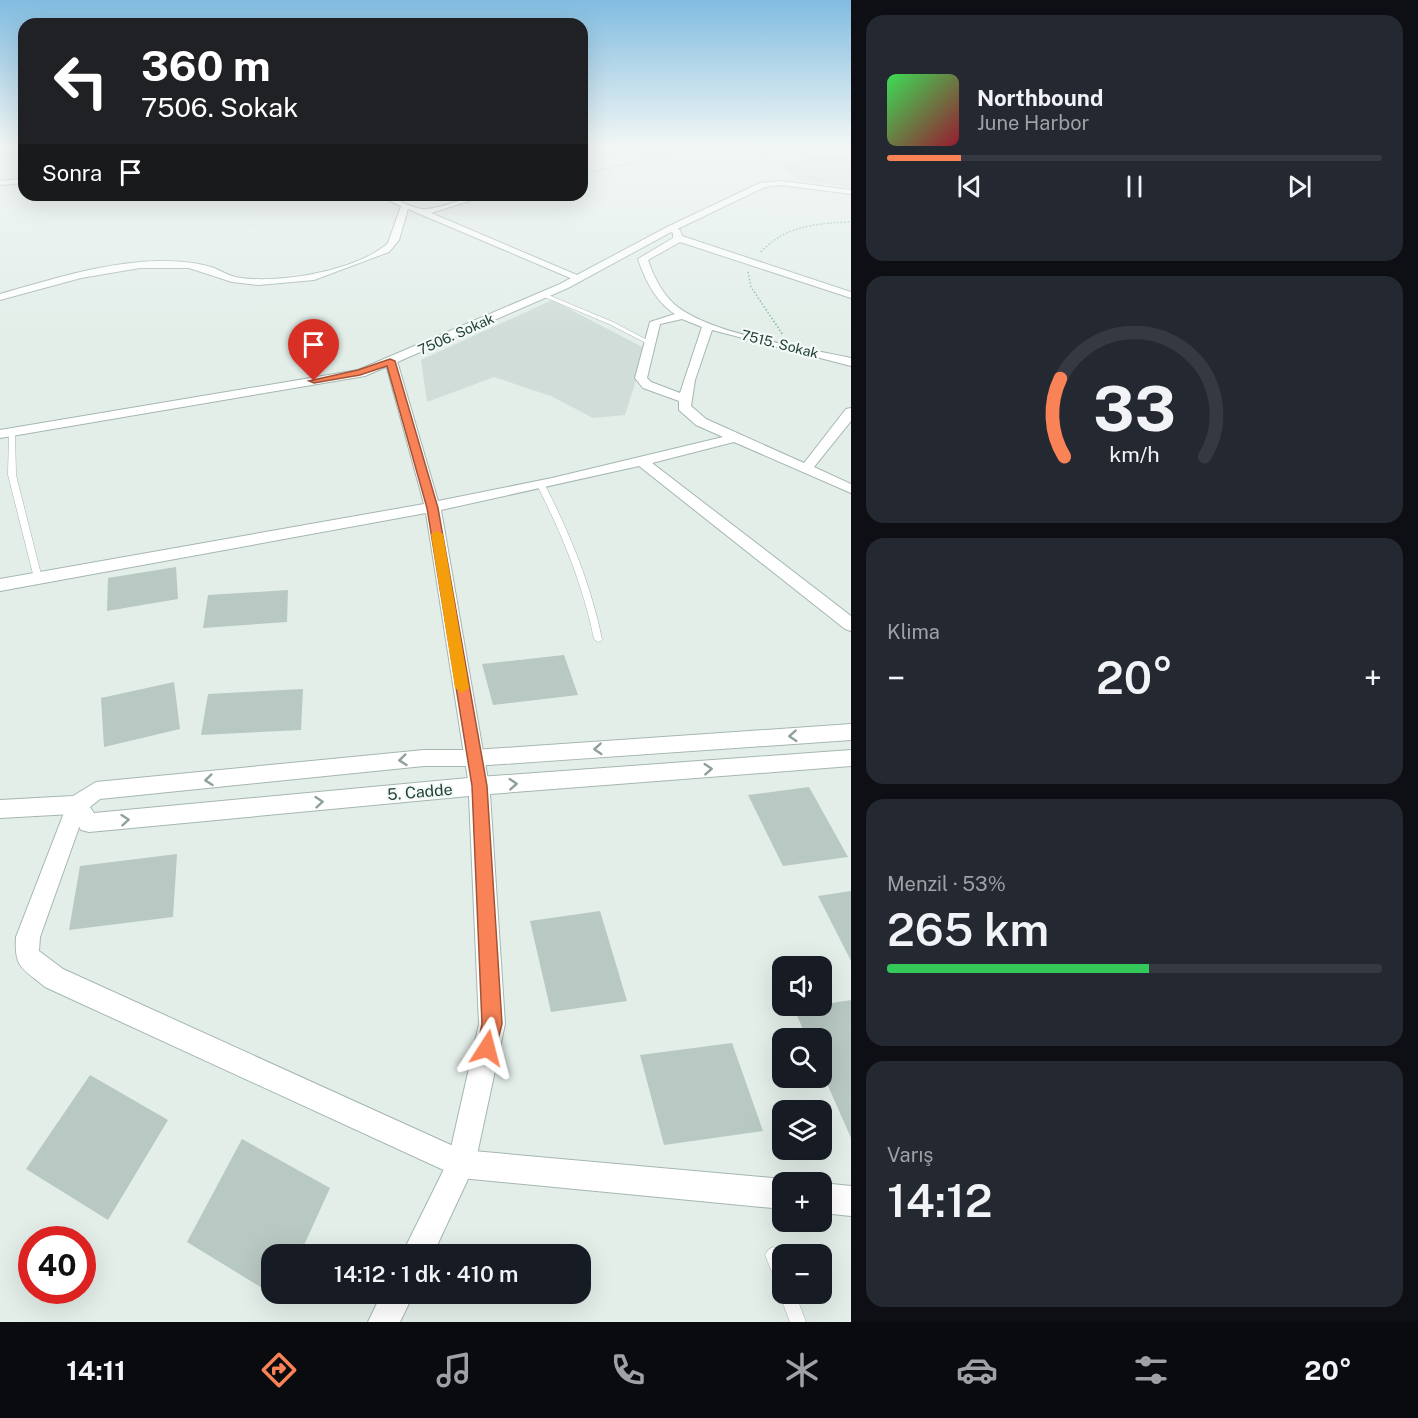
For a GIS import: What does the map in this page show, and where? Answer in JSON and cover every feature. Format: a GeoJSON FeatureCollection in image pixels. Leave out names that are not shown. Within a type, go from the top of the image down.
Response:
{"type":"FeatureCollection","features":[{"type":"Feature","properties":{"kind":"street"},"geometry":{"type":"LineString","coordinates":[[0,297],[103,269],[134,265],[192,265],[224,277],[256,281],[282,282],[325,277],[386,250],[394,244],[398,236],[400,214],[404,209]]}},
{"type":"Feature","properties":{"kind":"street"},"geometry":{"type":"LineString","coordinates":[[412,209],[425,212],[579,278]]}},
{"type":"Feature","properties":{"kind":"street"},"geometry":{"type":"LineString","coordinates":[[425,212],[436,209]]}},
{"type":"Feature","properties":{"kind":"street","name":"7506. Sokak"},"geometry":{"type":"LineString","coordinates":[[0,434],[360,373],[544,295],[674,234],[720,209]]}},
{"type":"Feature","properties":{"kind":"street"},"geometry":{"type":"LineString","coordinates":[[674,234],[851,295]]}},
{"type":"Feature","properties":{"kind":"street","name":"7515. Sokak"},"geometry":{"type":"LineString","coordinates":[[674,234],[643,259],[668,304],[684,315],[708,326],[851,362]]}},
{"type":"Feature","properties":{"kind":"street"},"geometry":{"type":"LineString","coordinates":[[684,315],[655,322],[642,381],[685,399]]}},
{"type":"Feature","properties":{"kind":"street"},"geometry":{"type":"LineString","coordinates":[[708,326],[689,380],[684,407],[701,422],[851,489]]}},
{"type":"Feature","properties":{"kind":"street"},"geometry":{"type":"LineString","coordinates":[[390,361],[433,508],[479,786],[492,1024],[461,1164],[422,1244]]}},
{"type":"Feature","properties":{"kind":"street"},"geometry":{"type":"LineString","coordinates":[[806,469],[851,412]]}},
{"type":"Feature","properties":{"kind":"street"},"geometry":{"type":"LineString","coordinates":[[0,585],[433,508],[642,462],[734,438]]}},
{"type":"Feature","properties":{"kind":"street"},"geometry":{"type":"LineString","coordinates":[[642,462],[851,625]]}},
{"type":"Feature","properties":{"kind":"street"},"geometry":{"type":"LineString","coordinates":[[772,1193],[461,1164],[54,978],[27,956],[28,937],[77,805],[96,791],[424,758],[474,758],[851,732]]}},
{"type":"Feature","properties":{"kind":"street","name":"5. Cadde"},"geometry":{"type":"LineString","coordinates":[[77,805],[89,824],[479,786],[851,758]]}},
{"type":"Feature","properties":{"kind":"street"},"geometry":{"type":"LineString","coordinates":[[0,809],[77,805]]}},
{"type":"Feature","properties":{"kind":"street"},"geometry":{"type":"LineString","coordinates":[[832,1199],[851,1201]]}},
{"type":"Feature","properties":{"kind":"street"},"geometry":{"type":"LineString","coordinates":[[384,1322],[393,1304]]}},
{"type":"Feature","properties":{"kind":"lane"},"geometry":{"type":"LineString","coordinates":[[544,295],[588,314],[609,320],[650,343]]}},
{"type":"Feature","properties":{"kind":"lane"},"geometry":{"type":"LineString","coordinates":[[12,432],[12,475],[38,578]]}},
{"type":"Feature","properties":{"kind":"lane"},"geometry":{"type":"LineString","coordinates":[[541,485],[552,506],[578,573],[594,618],[598,639]]}},
{"type":"Feature","properties":{"kind":"lane"},"geometry":{"type":"LineString","coordinates":[[791,1304],[798,1322]]}},
{"type":"Feature","properties":{"kind":"shaded area"},"geometry":{"type":"Polygon","coordinates":[[[552,300],[646,349],[625,415],[593,418],[551,396],[494,377],[427,402],[421,360],[552,300]]]}},
{"type":"Feature","properties":{"kind":"building"},"geometry":{"type":"Polygon","coordinates":[[[176,567],[178,599],[107,611],[108,578],[176,567]]]}},
{"type":"Feature","properties":{"kind":"building"},"geometry":{"type":"Polygon","coordinates":[[[288,590],[287,622],[203,628],[208,595],[288,590]]]}},
{"type":"Feature","properties":{"kind":"building"},"geometry":{"type":"Polygon","coordinates":[[[564,655],[578,695],[493,705],[482,664],[564,655]]]}},
{"type":"Feature","properties":{"kind":"building"},"geometry":{"type":"Polygon","coordinates":[[[174,682],[180,729],[104,747],[101,698],[174,682]]]}},
{"type":"Feature","properties":{"kind":"building"},"geometry":{"type":"Polygon","coordinates":[[[303,689],[301,730],[201,735],[208,694],[303,689]]]}},
{"type":"Feature","properties":{"kind":"building"},"geometry":{"type":"Polygon","coordinates":[[[809,787],[848,857],[783,866],[748,795],[809,787]]]}},
{"type":"Feature","properties":{"kind":"building"},"geometry":{"type":"Polygon","coordinates":[[[177,854],[173,917],[69,930],[80,866],[177,854]]]}},
{"type":"Feature","properties":{"kind":"building"},"geometry":{"type":"Polygon","coordinates":[[[851,891],[851,961],[818,896],[851,891]]]}},
{"type":"Feature","properties":{"kind":"building"},"geometry":{"type":"Polygon","coordinates":[[[600,911],[627,1001],[551,1012],[530,921],[600,911]]]}},
{"type":"Feature","properties":{"kind":"building"},"geometry":{"type":"Polygon","coordinates":[[[851,1000],[851,1138],[829,1088],[832,1088],[832,1028],[803,1028],[797,1016],[832,1016],[832,1003],[851,1000]]]}},
{"type":"Feature","properties":{"kind":"building"},"geometry":{"type":"Polygon","coordinates":[[[732,1043],[763,1131],[664,1145],[640,1055],[732,1043]]]}},
{"type":"Feature","properties":{"kind":"building"},"geometry":{"type":"Polygon","coordinates":[[[90,1075],[168,1120],[108,1220],[26,1169],[90,1075]]]}},
{"type":"Feature","properties":{"kind":"building"},"geometry":{"type":"Polygon","coordinates":[[[242,1139],[330,1188],[305,1244],[261,1244],[261,1287],[187,1242],[242,1139]]]}},
{"type":"Feature","properties":{"kind":"slow traffic"},"geometry":{"type":"LineString","coordinates":[[437,534],[462,688]]}},
{"type":"Feature","properties":{"kind":"route"},"geometry":{"type":"LineString","coordinates":[[314,381],[360,373],[390,361],[433,508],[479,786],[492,1024],[487,1048]]}}]}
